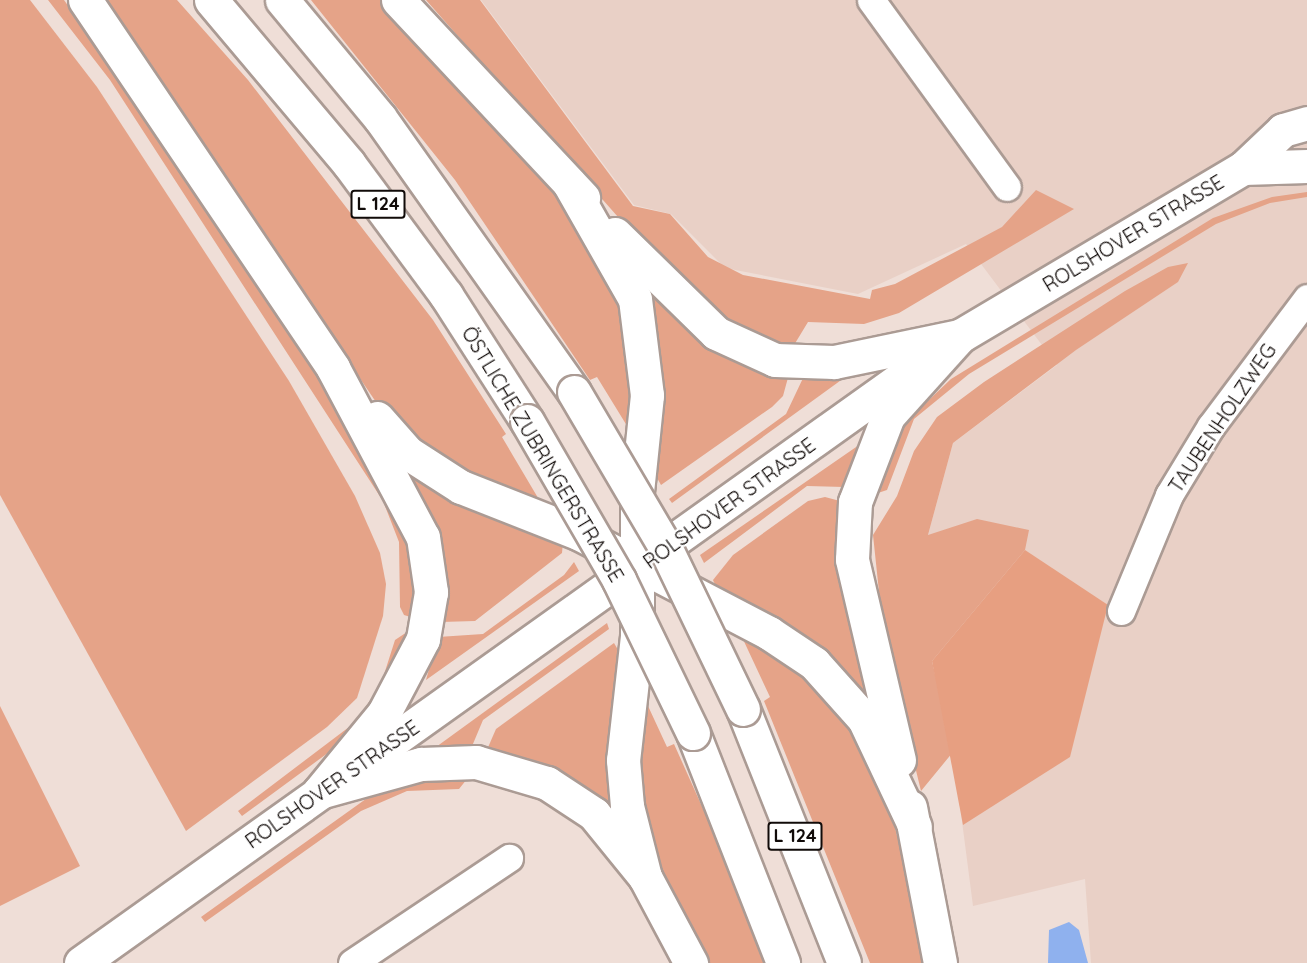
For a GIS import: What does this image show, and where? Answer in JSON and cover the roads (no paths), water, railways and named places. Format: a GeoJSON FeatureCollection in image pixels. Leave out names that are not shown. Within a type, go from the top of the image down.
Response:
{"type":"FeatureCollection","features":[{"type":"Feature","properties":{"kind":"main road"},"geometry":{"type":"LineString","coordinates":[[85,0],[333,368],[423,537],[431,592],[423,639],[384,713],[319,792]]}},
{"type":"Feature","properties":{"kind":"main road","name":"ÖSTLICHE ZUBRINGERSTRASSE"},"geometry":{"type":"LineString","coordinates":[[211,0],[349,164],[446,295],[527,421],[619,580],[693,733],[783,963]]}},
{"type":"Feature","properties":{"kind":"main road","name":"L 124"},"geometry":{"type":"LineString","coordinates":[[282,0],[380,118],[574,392],[664,545],[742,709],[844,963]]}},
{"type":"Feature","properties":{"kind":"main road"},"geometry":{"type":"LineString","coordinates":[[398,0],[682,304],[747,350],[796,364],[834,362],[960,336]]}},
{"type":"Feature","properties":{"kind":"main road","name":"ROLSHOVER STRASSE"},"geometry":{"type":"LineString","coordinates":[[81,963],[960,336],[1243,168],[1268,140],[1307,123]]}},
{"type":"Feature","properties":{"kind":"main road","name":"ROLSHOVER STRASSE"},"geometry":{"type":"LineString","coordinates":[[1243,168],[1307,166]]}},
{"type":"Feature","properties":{"kind":"main road"},"geometry":{"type":"LineString","coordinates":[[569,183],[635,299],[647,395],[637,491],[637,636],[623,760],[627,806],[645,877]]}},
{"type":"Feature","properties":{"kind":"main road"},"geometry":{"type":"LineString","coordinates":[[940,963],[915,827],[852,559],[852,530],[859,482],[888,417],[960,336]]}},
{"type":"Feature","properties":{"kind":"main road"},"geometry":{"type":"LineString","coordinates":[[333,368],[417,459],[461,487],[578,533],[637,568],[709,600],[814,663],[864,719],[915,827]]}},
{"type":"Feature","properties":{"kind":"main road"},"geometry":{"type":"LineString","coordinates":[[319,792],[421,764],[476,762],[546,783],[594,814],[645,877],[691,963]]}},
{"type":"Feature","properties":{"kind":"street"},"geometry":{"type":"LineString","coordinates":[[871,0],[1007,187]]}},
{"type":"Feature","properties":{"kind":"street","name":"TAUBENHOLZWEG"},"geometry":{"type":"LineString","coordinates":[[1121,611],[1169,495],[1211,426],[1307,298]]}},
{"type":"Feature","properties":{"kind":"street"},"geometry":{"type":"LineString","coordinates":[[352,963],[508,858]]}},
{"type":"Feature","properties":{"kind":"water"},"geometry":{"type":"Polygon","coordinates":[[[1069,922],[1079,930],[1088,963],[1048,963],[1049,930],[1069,922]]]}}]}
